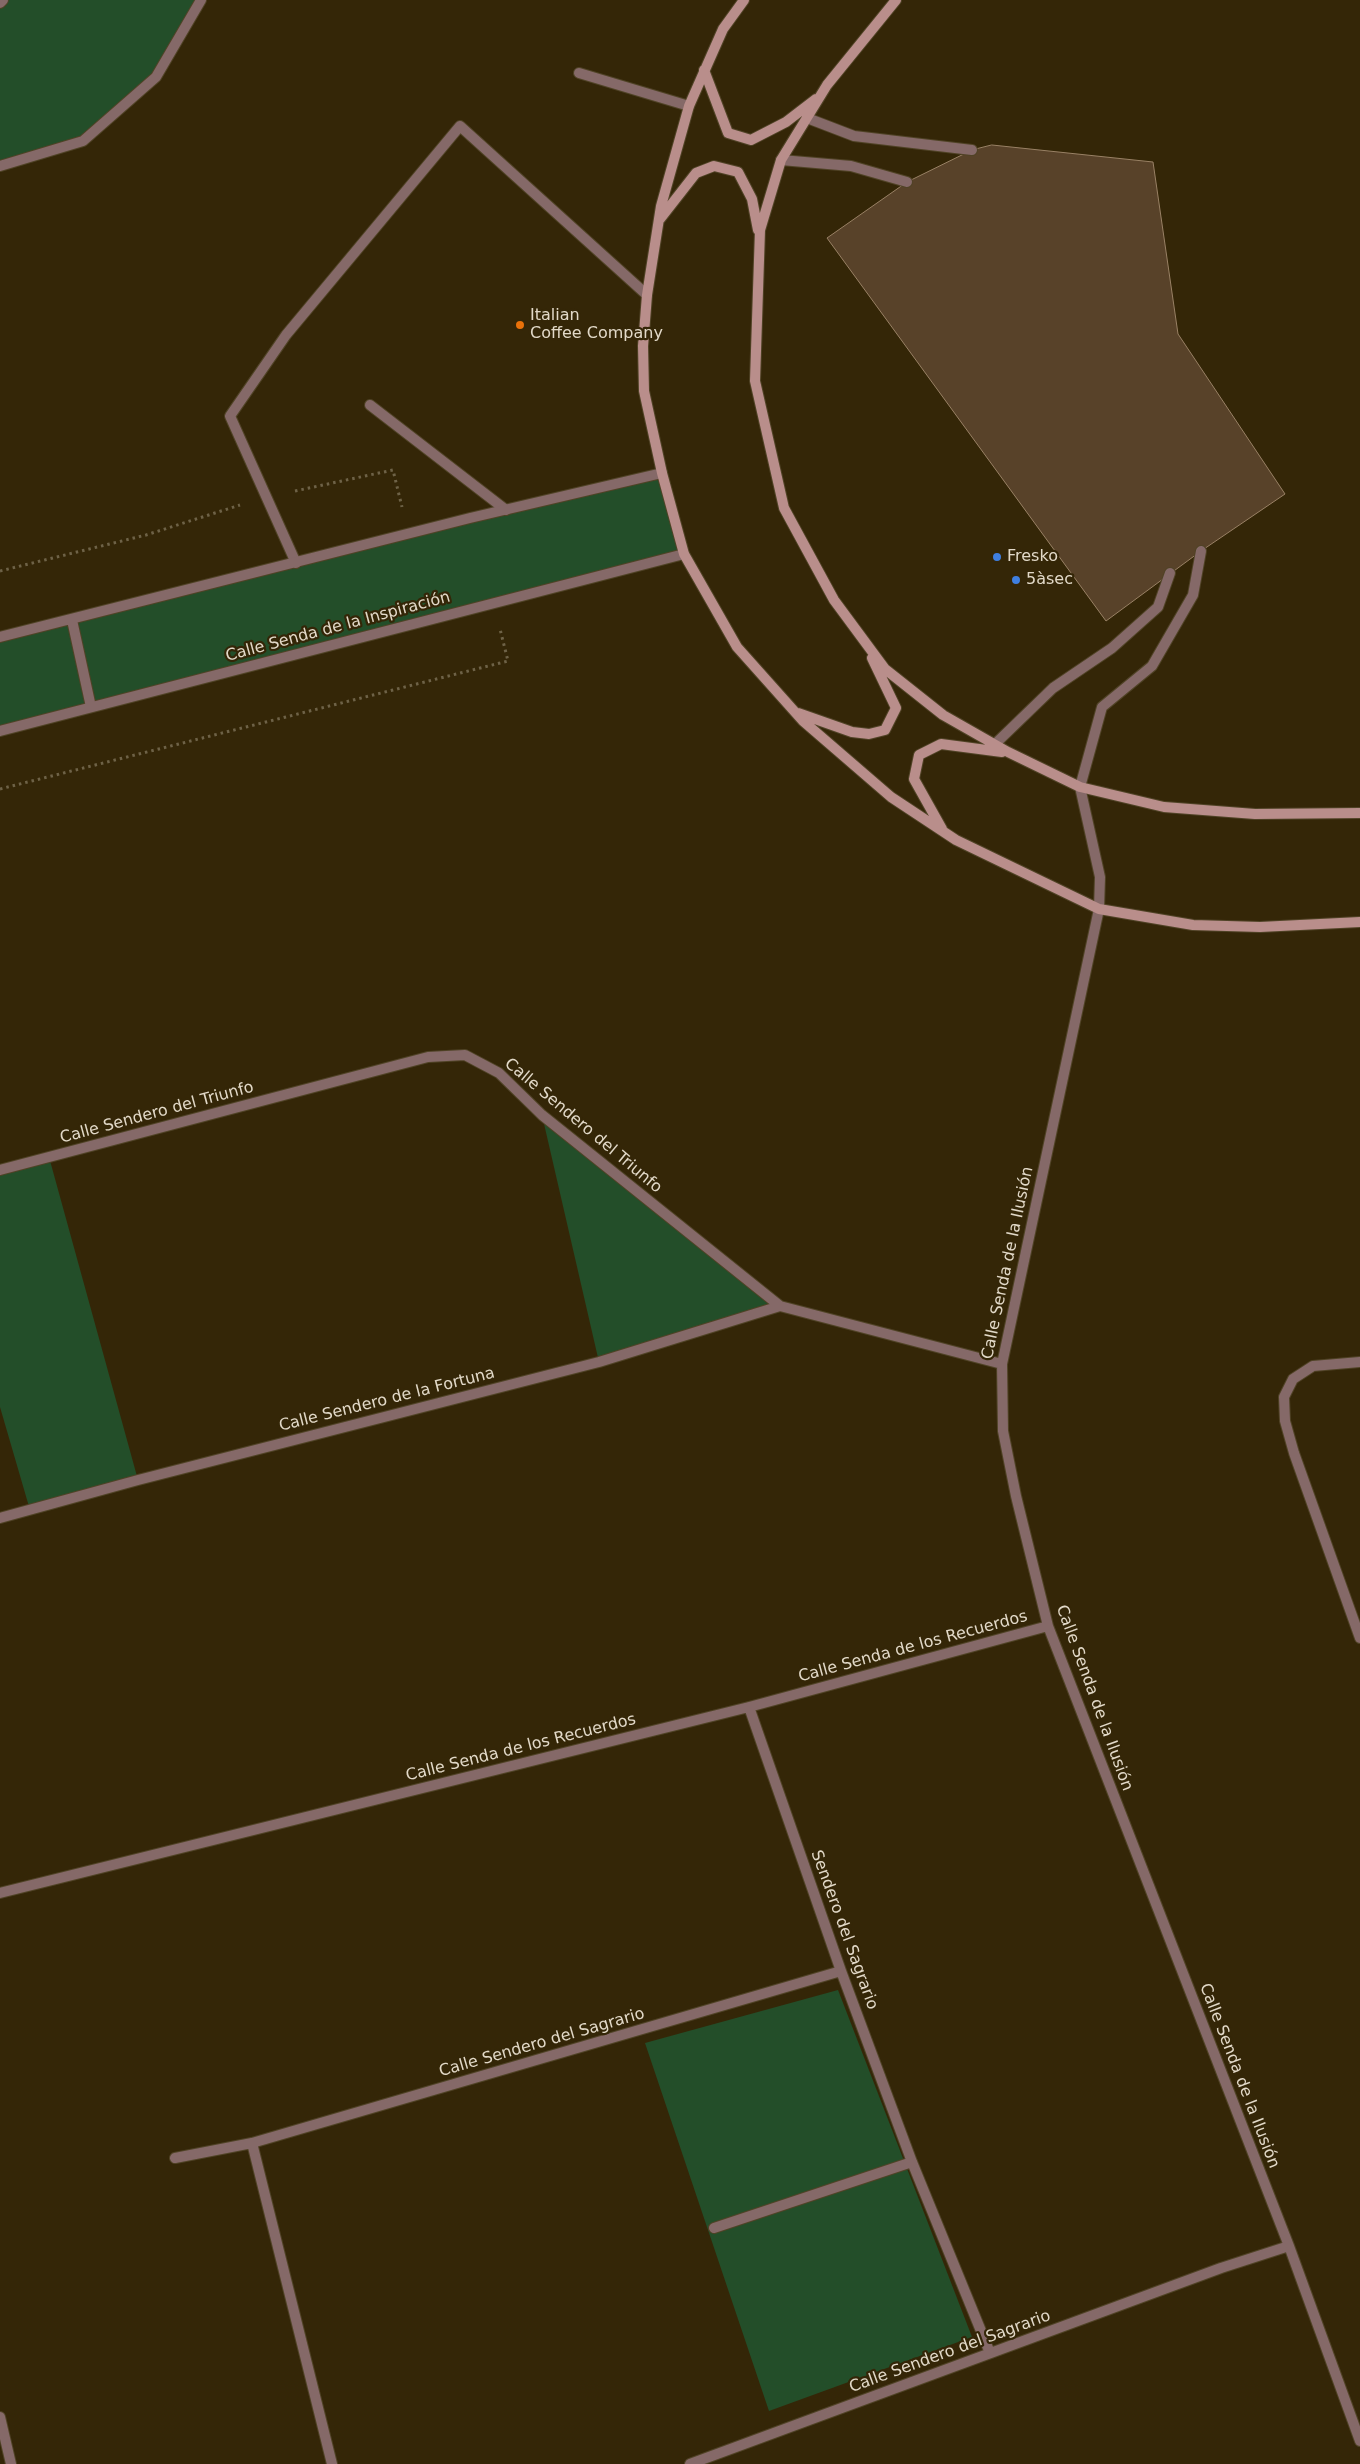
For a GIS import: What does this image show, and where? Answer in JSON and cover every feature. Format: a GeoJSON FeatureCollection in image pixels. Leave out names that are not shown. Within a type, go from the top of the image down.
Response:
{"type":"FeatureCollection","features":[{"type":"Feature","properties":{"kind":"street"},"geometry":{"type":"LineString","coordinates":[[0,3],[3,0]]}},
{"type":"Feature","properties":{"kind":"street"},"geometry":{"type":"LineString","coordinates":[[0,166],[83,141],[156,77],[201,0]]}},
{"type":"Feature","properties":{"kind":"street"},"geometry":{"type":"LineString","coordinates":[[744,0],[723,29],[689,106],[658,221],[647,295],[643,346],[644,391],[662,473],[684,554],[737,647],[795,712],[891,797],[956,840],[1099,909],[1193,925],[1260,927],[1360,922]]}},
{"type":"Feature","properties":{"kind":"street"},"geometry":{"type":"LineString","coordinates":[[896,0],[821,96],[781,160],[760,236],[755,381],[784,508],[834,600],[885,669],[943,714],[994,745],[1080,787],[1164,807],[1255,814],[1360,813]]}},
{"type":"Feature","properties":{"kind":"street"},"geometry":{"type":"LineString","coordinates":[[704,70],[728,133],[751,140],[786,122],[821,96]]}},
{"type":"Feature","properties":{"kind":"street"},"geometry":{"type":"LineString","coordinates":[[579,73],[689,106]]}},
{"type":"Feature","properties":{"kind":"street"},"geometry":{"type":"LineString","coordinates":[[807,118],[854,136],[972,150]]}},
{"type":"Feature","properties":{"kind":"street"},"geometry":{"type":"LineString","coordinates":[[296,563],[230,416],[286,335],[460,126],[647,295]]}},
{"type":"Feature","properties":{"kind":"street"},"geometry":{"type":"LineString","coordinates":[[781,160],[851,166],[907,182]]}},
{"type":"Feature","properties":{"kind":"street"},"geometry":{"type":"LineString","coordinates":[[658,221],[696,173],[714,166],[738,172],[752,199],[760,236]]}},
{"type":"Feature","properties":{"kind":"street"},"geometry":{"type":"LineString","coordinates":[[370,405],[506,510]]}},
{"type":"Feature","properties":{"kind":"street"},"geometry":{"type":"LineString","coordinates":[[0,637],[506,510],[662,473]]}},
{"type":"Feature","properties":{"kind":"street"},"geometry":{"type":"LineString","coordinates":[[1080,787],[1102,708],[1152,666],[1193,595],[1201,551]]}},
{"type":"Feature","properties":{"kind":"street","name":"Calle Senda de la Inspiración"},"geometry":{"type":"LineString","coordinates":[[0,731],[684,554]]}},
{"type":"Feature","properties":{"kind":"street"},"geometry":{"type":"LineString","coordinates":[[994,745],[1053,688],[1112,648],[1158,607],[1170,573]]}},
{"type":"Feature","properties":{"kind":"street"},"geometry":{"type":"LineString","coordinates":[[72,620],[91,707]]}},
{"type":"Feature","properties":{"kind":"street"},"geometry":{"type":"LineString","coordinates":[[795,712],[852,732],[869,734],[885,730],[896,708],[862,638]]}},
{"type":"Feature","properties":{"kind":"street"},"geometry":{"type":"LineString","coordinates":[[943,830],[914,779],[919,755],[940,744],[1008,752]]}},
{"type":"Feature","properties":{"kind":"street","name":"Calle Senda de la Ilusión"},"geometry":{"type":"LineString","coordinates":[[1080,787],[1100,877],[1099,909],[1002,1364],[1003,1431],[1016,1496],[1048,1626],[1289,2246],[1360,2441]]}},
{"type":"Feature","properties":{"kind":"street","name":"Calle Sendero del Triunfo"},"geometry":{"type":"LineString","coordinates":[[0,1170],[428,1057],[466,1055],[498,1073],[542,1115],[780,1306],[1002,1364]]}},
{"type":"Feature","properties":{"kind":"street","name":"Calle Sendero de la Fortuna"},"geometry":{"type":"LineString","coordinates":[[0,1518],[138,1480],[599,1362],[780,1306]]}},
{"type":"Feature","properties":{"kind":"street"},"geometry":{"type":"LineString","coordinates":[[1360,1362],[1313,1366],[1293,1379],[1284,1396],[1285,1421],[1294,1453],[1360,1638]]}},
{"type":"Feature","properties":{"kind":"street","name":"Calle Senda de los Recuerdos"},"geometry":{"type":"LineString","coordinates":[[0,1892],[749,1707],[1048,1626]]}},
{"type":"Feature","properties":{"kind":"street","name":"Sendero del Sagrario"},"geometry":{"type":"LineString","coordinates":[[749,1707],[912,2162],[990,2353]]}},
{"type":"Feature","properties":{"kind":"street","name":"Calle Sendero del Sagrario"},"geometry":{"type":"LineString","coordinates":[[175,2158],[252,2143],[842,1971]]}},
{"type":"Feature","properties":{"kind":"street"},"geometry":{"type":"LineString","coordinates":[[252,2143],[332,2464]]}},
{"type":"Feature","properties":{"kind":"street"},"geometry":{"type":"LineString","coordinates":[[714,2228],[912,2162]]}},
{"type":"Feature","properties":{"kind":"street","name":"Calle Sendero del Sagrario"},"geometry":{"type":"LineString","coordinates":[[690,2464],[1221,2268],[1289,2246]]}},
{"type":"Feature","properties":{"kind":"street"},"geometry":{"type":"LineString","coordinates":[[0,2417],[11,2464]]}},
{"type":"Feature","properties":{"kind":"path"},"geometry":{"type":"LineString","coordinates":[[0,571],[146,535]]}},
{"type":"Feature","properties":{"kind":"path"},"geometry":{"type":"LineString","coordinates":[[0,789],[508,661],[493,602]]}},
{"type":"Feature","properties":{"kind":"green space"},"geometry":{"type":"Polygon","coordinates":[[[3,0],[201,0],[156,77],[83,141],[0,166],[0,3],[3,0]]]}},
{"type":"Feature","properties":{"kind":"green space"},"geometry":{"type":"Polygon","coordinates":[[[662,473],[684,554],[0,731],[0,637],[662,473]]]}},
{"type":"Feature","properties":{"kind":"green space"},"geometry":{"type":"Polygon","coordinates":[[[542,1115],[780,1306],[599,1362],[542,1115]]]}},
{"type":"Feature","properties":{"kind":"green space"},"geometry":{"type":"Polygon","coordinates":[[[49,1157],[138,1480],[30,1510],[0,1407],[0,1170],[49,1157]]]}},
{"type":"Feature","properties":{"kind":"green space"},"geometry":{"type":"Polygon","coordinates":[[[838,1990],[972,2337],[769,2411],[645,2043],[838,1990]]]}},
{"type":"Feature","properties":{"kind":"building"},"geometry":{"type":"Polygon","coordinates":[[[992,145],[1153,162],[1178,334],[1285,494],[1201,551],[1106,621],[827,238],[907,182],[972,150],[992,145]]]}},
{"type":"Feature","properties":{"kind":"place","name":"Italian Coffee Company"},"geometry":{"type":"Point","coordinates":[520,325]}},
{"type":"Feature","properties":{"kind":"place","name":"Fresko"},"geometry":{"type":"Point","coordinates":[997,557]}},
{"type":"Feature","properties":{"kind":"place","name":"5àsec"},"geometry":{"type":"Point","coordinates":[1016,580]}}]}
